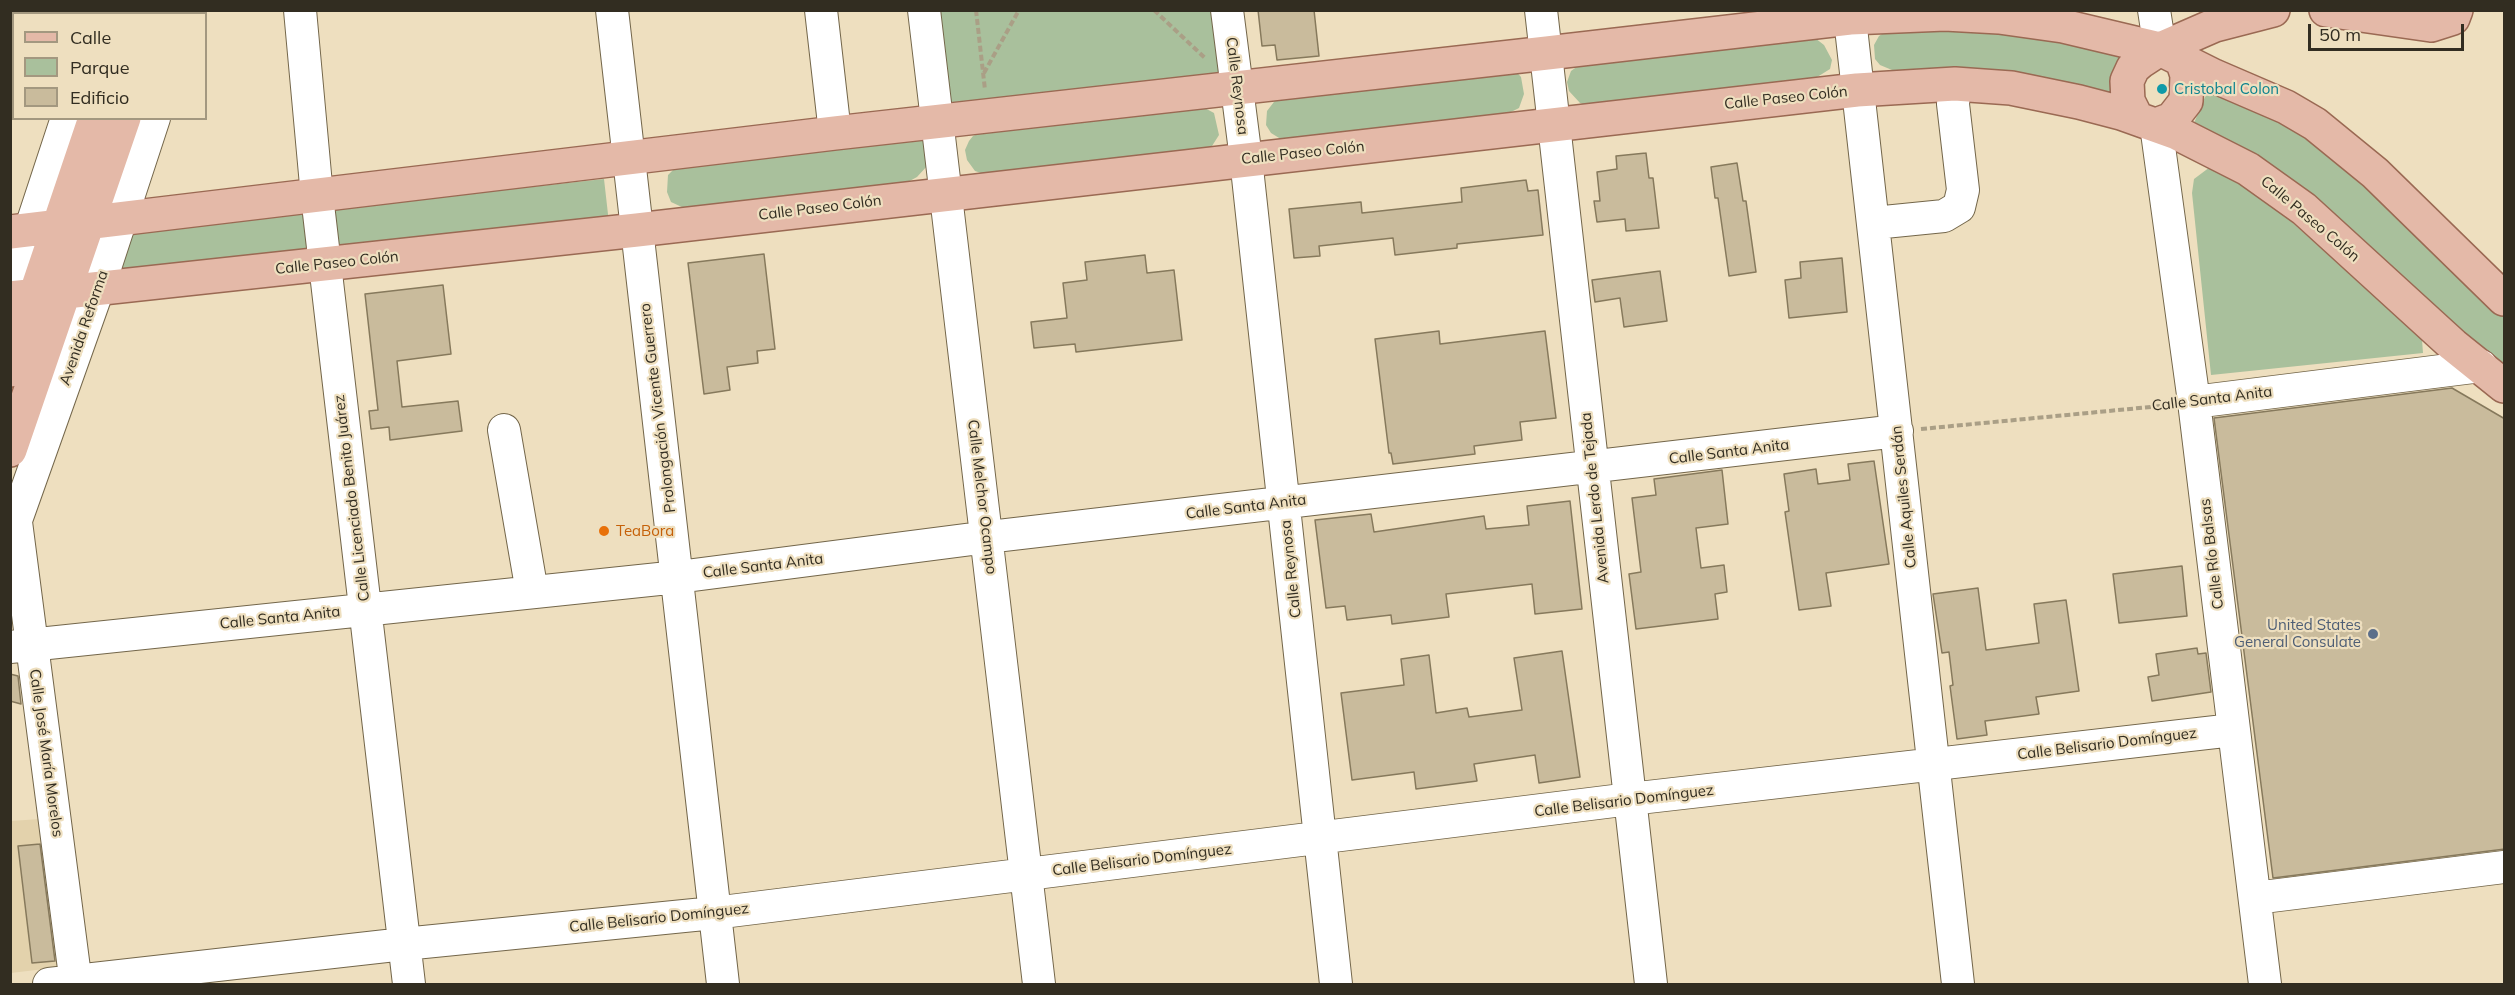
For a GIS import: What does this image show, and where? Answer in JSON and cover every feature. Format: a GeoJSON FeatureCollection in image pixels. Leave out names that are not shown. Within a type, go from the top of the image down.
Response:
{"type":"FeatureCollection","features":[{"type":"Feature","properties":{"kind":"main road"},"geometry":{"type":"LineString","coordinates":[[2171,55],[2187,75],[2186,101],[2172,119],[2146,121],[2128,101],[2127,81],[2133,68],[2140,62],[2171,55],[2215,25],[2273,10]]}},
{"type":"Feature","properties":{"kind":"main road"},"geometry":{"type":"LineString","coordinates":[[2325,10],[2432,25],[2452,18],[2456,10]]}},
{"type":"Feature","properties":{"kind":"main road"},"geometry":{"type":"LineString","coordinates":[[61,226],[835,133],[1547,52],[1849,14],[1983,13],[2021,15],[2171,55],[2286,107],[2315,124],[2375,173],[2505,299]]}},
{"type":"Feature","properties":{"kind":"main road","name":"Calle Paseo Colón"},"geometry":{"type":"LineString","coordinates":[[31,294],[98,289],[637,230],[1857,90],[1955,84],[2022,90],[2079,102],[2146,121],[2218,152],[2275,186],[2330,232],[2453,345],[2493,376]]}},
{"type":"Feature","properties":{"kind":"main road","name":"Avenida Reforma"},"geometry":{"type":"LineString","coordinates":[[10,370],[31,294],[61,226],[94,120]]}},
{"type":"Feature","properties":{"kind":"main road","name":"Avenida Reforma"},"geometry":{"type":"LineString","coordinates":[[61,226],[123,120]]}},
{"type":"Feature","properties":{"kind":"main road","name":"Avenida Reforma"},"geometry":{"type":"LineString","coordinates":[[10,450],[31,294]]}},
{"type":"Feature","properties":{"kind":"street","name":"Calle Licenciado Benito Juárez"},"geometry":{"type":"LineString","coordinates":[[300,10],[317,196],[409,984]]}},
{"type":"Feature","properties":{"kind":"street","name":"Prolongación Vicente Guerrero"},"geometry":{"type":"LineString","coordinates":[[612,10],[723,984]]}},
{"type":"Feature","properties":{"kind":"street"},"geometry":{"type":"LineString","coordinates":[[821,10],[835,133]]}},
{"type":"Feature","properties":{"kind":"street","name":"Calle Melchor Ocampo"},"geometry":{"type":"LineString","coordinates":[[924,10],[1039,984]]}},
{"type":"Feature","properties":{"kind":"street","name":"Calle Reynosa"},"geometry":{"type":"LineString","coordinates":[[1227,10],[1246,159],[1336,984]]}},
{"type":"Feature","properties":{"kind":"street","name":"Avenida Lerdo de Tejada"},"geometry":{"type":"LineString","coordinates":[[1541,10],[1651,984]]}},
{"type":"Feature","properties":{"kind":"street"},"geometry":{"type":"LineString","coordinates":[[2154,10],[2171,55]]}},
{"type":"Feature","properties":{"kind":"street","name":"Calle Aquiles Serdán"},"geometry":{"type":"LineString","coordinates":[[1849,14],[1958,984]]}},
{"type":"Feature","properties":{"kind":"street"},"geometry":{"type":"LineString","coordinates":[[1874,223],[1944,216],[1959,207],[1963,190],[1953,104],[1955,84]]}},
{"type":"Feature","properties":{"kind":"street","name":"Avenida Reforma"},"geometry":{"type":"LineString","coordinates":[[13,529],[98,289],[61,226],[68,120]]}},
{"type":"Feature","properties":{"kind":"street","name":"Avenida Reforma"},"geometry":{"type":"LineString","coordinates":[[31,294],[61,226],[152,120]]}},
{"type":"Feature","properties":{"kind":"street","name":"Calle Río Balsas"},"geometry":{"type":"LineString","coordinates":[[2146,121],[2194,402],[2265,984]]}},
{"type":"Feature","properties":{"kind":"street","name":"Calle Santa Anita"},"geometry":{"type":"LineString","coordinates":[[2194,402],[2493,376]]}},
{"type":"Feature","properties":{"kind":"street"},"geometry":{"type":"LineString","coordinates":[[504,430],[532,592]]}},
{"type":"Feature","properties":{"kind":"street","name":"Calle Santa Anita"},"geometry":{"type":"LineString","coordinates":[[21,646],[678,577],[988,537],[1897,431]]}},
{"type":"Feature","properties":{"kind":"street","name":"Calle José María Morelos"},"geometry":{"type":"LineString","coordinates":[[13,529],[21,646],[67,984]]}},
{"type":"Feature","properties":{"kind":"street","name":"Calle Belisario Domínguez"},"geometry":{"type":"LineString","coordinates":[[67,984],[404,944],[714,913],[1630,800],[2233,730]]}},
{"type":"Feature","properties":{"kind":"street"},"geometry":{"type":"LineString","coordinates":[[2255,898],[2505,867]]}},
{"type":"Feature","properties":{"kind":"path"},"geometry":{"type":"LineString","coordinates":[[976,10],[986,93]]}},
{"type":"Feature","properties":{"kind":"path"},"geometry":{"type":"LineString","coordinates":[[983,74],[1019,10]]}},
{"type":"Feature","properties":{"kind":"path"},"geometry":{"type":"LineString","coordinates":[[1154,10],[1209,62]]}},
{"type":"Feature","properties":{"kind":"path","name":"Calle Santa Anita"},"geometry":{"type":"LineString","coordinates":[[1897,431],[2194,402]]}},
{"type":"Feature","properties":{"kind":"shaded area"},"geometry":{"type":"Polygon","coordinates":[[[40,819],[61,967],[11,973],[11,821],[40,819]]]}},
{"type":"Feature","properties":{"kind":"green space"},"geometry":{"type":"Polygon","coordinates":[[[939,11],[1211,11],[1219,76],[948,104],[939,11]]]}},
{"type":"Feature","properties":{"kind":"green space"},"geometry":{"type":"Polygon","coordinates":[[[1981,26],[2134,56],[2116,96],[1892,70],[1880,65],[1875,59],[1874,45],[1879,36],[1888,30],[1981,26]]]}},
{"type":"Feature","properties":{"kind":"green space"},"geometry":{"type":"Polygon","coordinates":[[[1815,38],[1824,45],[1832,60],[1830,69],[1814,79],[1588,106],[1580,103],[1569,91],[1567,82],[1571,71],[1582,63],[1815,38]]]}},
{"type":"Feature","properties":{"kind":"green space"},"geometry":{"type":"Polygon","coordinates":[[[1513,68],[1521,77],[1524,94],[1519,108],[1507,114],[1284,141],[1271,133],[1266,125],[1267,111],[1277,98],[1513,68]]]}},
{"type":"Feature","properties":{"kind":"green space"},"geometry":{"type":"Polygon","coordinates":[[[2214,76],[2259,95],[2504,299],[2504,386],[2194,123],[2214,76]]]}},
{"type":"Feature","properties":{"kind":"green space"},"geometry":{"type":"Polygon","coordinates":[[[1201,106],[1214,113],[1219,135],[1212,146],[1203,151],[987,175],[975,171],[967,160],[965,150],[969,141],[973,136],[982,132],[1201,106]]]}},
{"type":"Feature","properties":{"kind":"green space"},"geometry":{"type":"Polygon","coordinates":[[[920,137],[926,142],[928,165],[917,177],[906,183],[684,208],[671,202],[667,192],[668,175],[684,165],[920,137]]]}},
{"type":"Feature","properties":{"kind":"green space"},"geometry":{"type":"Polygon","coordinates":[[[2214,164],[2282,213],[2422,340],[2423,353],[2211,375],[2192,193],[2194,179],[2214,164]]]}},
{"type":"Feature","properties":{"kind":"green space"},"geometry":{"type":"Polygon","coordinates":[[[604,179],[609,223],[116,284],[131,230],[604,179]]]}},
{"type":"Feature","properties":{"kind":"building"},"geometry":{"type":"Polygon","coordinates":[[[1258,10],[1314,10],[1319,56],[1277,60],[1275,45],[1262,46],[1258,10]]]}},
{"type":"Feature","properties":{"kind":"building"},"geometry":{"type":"Polygon","coordinates":[[[1646,153],[1649,178],[1653,178],[1659,228],[1626,231],[1625,219],[1597,222],[1594,201],[1600,201],[1597,172],[1617,169],[1616,156],[1646,153]]]}},
{"type":"Feature","properties":{"kind":"building"},"geometry":{"type":"Polygon","coordinates":[[[1737,163],[1743,201],[1746,201],[1756,272],[1729,276],[1718,198],[1715,198],[1711,167],[1737,163]]]}},
{"type":"Feature","properties":{"kind":"building"},"geometry":{"type":"Polygon","coordinates":[[[1526,180],[1528,191],[1538,190],[1543,235],[1457,244],[1457,248],[1395,255],[1393,238],[1319,246],[1320,256],[1294,258],[1289,209],[1361,202],[1362,213],[1462,202],[1461,188],[1526,180]]]}},
{"type":"Feature","properties":{"kind":"building"},"geometry":{"type":"Polygon","coordinates":[[[764,254],[775,349],[757,351],[758,363],[727,367],[730,390],[704,394],[688,263],[764,254]]]}},
{"type":"Feature","properties":{"kind":"building"},"geometry":{"type":"Polygon","coordinates":[[[1145,255],[1147,273],[1174,270],[1182,340],[1076,352],[1075,344],[1034,348],[1031,322],[1067,318],[1063,283],[1087,280],[1085,262],[1145,255]]]}},
{"type":"Feature","properties":{"kind":"building"},"geometry":{"type":"Polygon","coordinates":[[[1842,258],[1847,312],[1789,318],[1785,280],[1801,278],[1800,262],[1842,258]]]}},
{"type":"Feature","properties":{"kind":"building"},"geometry":{"type":"Polygon","coordinates":[[[1660,271],[1667,321],[1624,327],[1620,298],[1595,302],[1592,280],[1660,271]]]}},
{"type":"Feature","properties":{"kind":"building"},"geometry":{"type":"Polygon","coordinates":[[[443,285],[451,354],[397,361],[402,407],[458,401],[462,431],[390,440],[389,427],[371,429],[369,411],[378,410],[365,294],[443,285]]]}},
{"type":"Feature","properties":{"kind":"building"},"geometry":{"type":"Polygon","coordinates":[[[1439,331],[1440,344],[1545,331],[1556,418],[1520,422],[1522,440],[1474,446],[1475,454],[1393,464],[1391,453],[1389,453],[1375,339],[1439,331]]]}},
{"type":"Feature","properties":{"kind":"building","name":"United States General Consulate"},"geometry":{"type":"Polygon","coordinates":[[[2452,388],[2505,419],[2505,849],[2273,878],[2214,418],[2452,388]]]}},
{"type":"Feature","properties":{"kind":"building"},"geometry":{"type":"Polygon","coordinates":[[[1874,461],[1889,564],[1826,573],[1831,606],[1799,610],[1785,512],[1789,511],[1784,474],[1816,469],[1818,484],[1850,480],[1848,464],[1874,461]]]}},
{"type":"Feature","properties":{"kind":"building"},"geometry":{"type":"Polygon","coordinates":[[[1722,470],[1728,524],[1696,528],[1701,568],[1724,565],[1727,592],[1715,594],[1718,619],[1636,629],[1629,574],[1641,572],[1632,498],[1656,495],[1654,479],[1722,470]]]}},
{"type":"Feature","properties":{"kind":"building"},"geometry":{"type":"Polygon","coordinates":[[[1570,501],[1582,609],[1535,614],[1532,584],[1446,594],[1449,617],[1392,624],[1391,615],[1347,620],[1345,606],[1326,608],[1315,520],[1371,514],[1374,532],[1484,516],[1486,529],[1529,525],[1527,506],[1570,501]]]}},
{"type":"Feature","properties":{"kind":"building"},"geometry":{"type":"Polygon","coordinates":[[[2182,566],[2187,616],[2119,623],[2113,574],[2182,566]]]}},
{"type":"Feature","properties":{"kind":"building"},"geometry":{"type":"Polygon","coordinates":[[[1978,588],[1986,650],[2039,643],[2034,604],[2066,600],[2079,691],[2036,697],[2039,714],[1985,721],[1987,735],[1957,739],[1950,686],[1953,685],[1949,652],[1942,653],[1933,594],[1978,588]]]}},
{"type":"Feature","properties":{"kind":"building"},"geometry":{"type":"Polygon","coordinates":[[[2197,648],[2198,654],[2206,653],[2211,692],[2152,701],[2148,677],[2159,675],[2156,654],[2197,648]]]}},
{"type":"Feature","properties":{"kind":"building"},"geometry":{"type":"Polygon","coordinates":[[[1562,651],[1580,777],[1539,783],[1535,755],[1474,764],[1477,781],[1416,789],[1414,772],[1352,780],[1341,693],[1404,685],[1401,659],[1429,655],[1436,713],[1467,708],[1469,717],[1522,710],[1514,658],[1562,651]]]}},
{"type":"Feature","properties":{"kind":"building"},"geometry":{"type":"Polygon","coordinates":[[[10,674],[18,676],[21,704],[10,701],[10,674]]]}},
{"type":"Feature","properties":{"kind":"building"},"geometry":{"type":"Polygon","coordinates":[[[40,844],[55,961],[32,963],[18,846],[40,844]]]}},
{"type":"Feature","properties":{"kind":"place","name":"Cristobal Colon"},"geometry":{"type":"Point","coordinates":[2162,89]}},
{"type":"Feature","properties":{"kind":"place","name":"TeaBora"},"geometry":{"type":"Point","coordinates":[604,531]}},
{"type":"Feature","properties":{"kind":"place","name":"United States General Consulate"},"geometry":{"type":"Point","coordinates":[2373,634]}}]}
